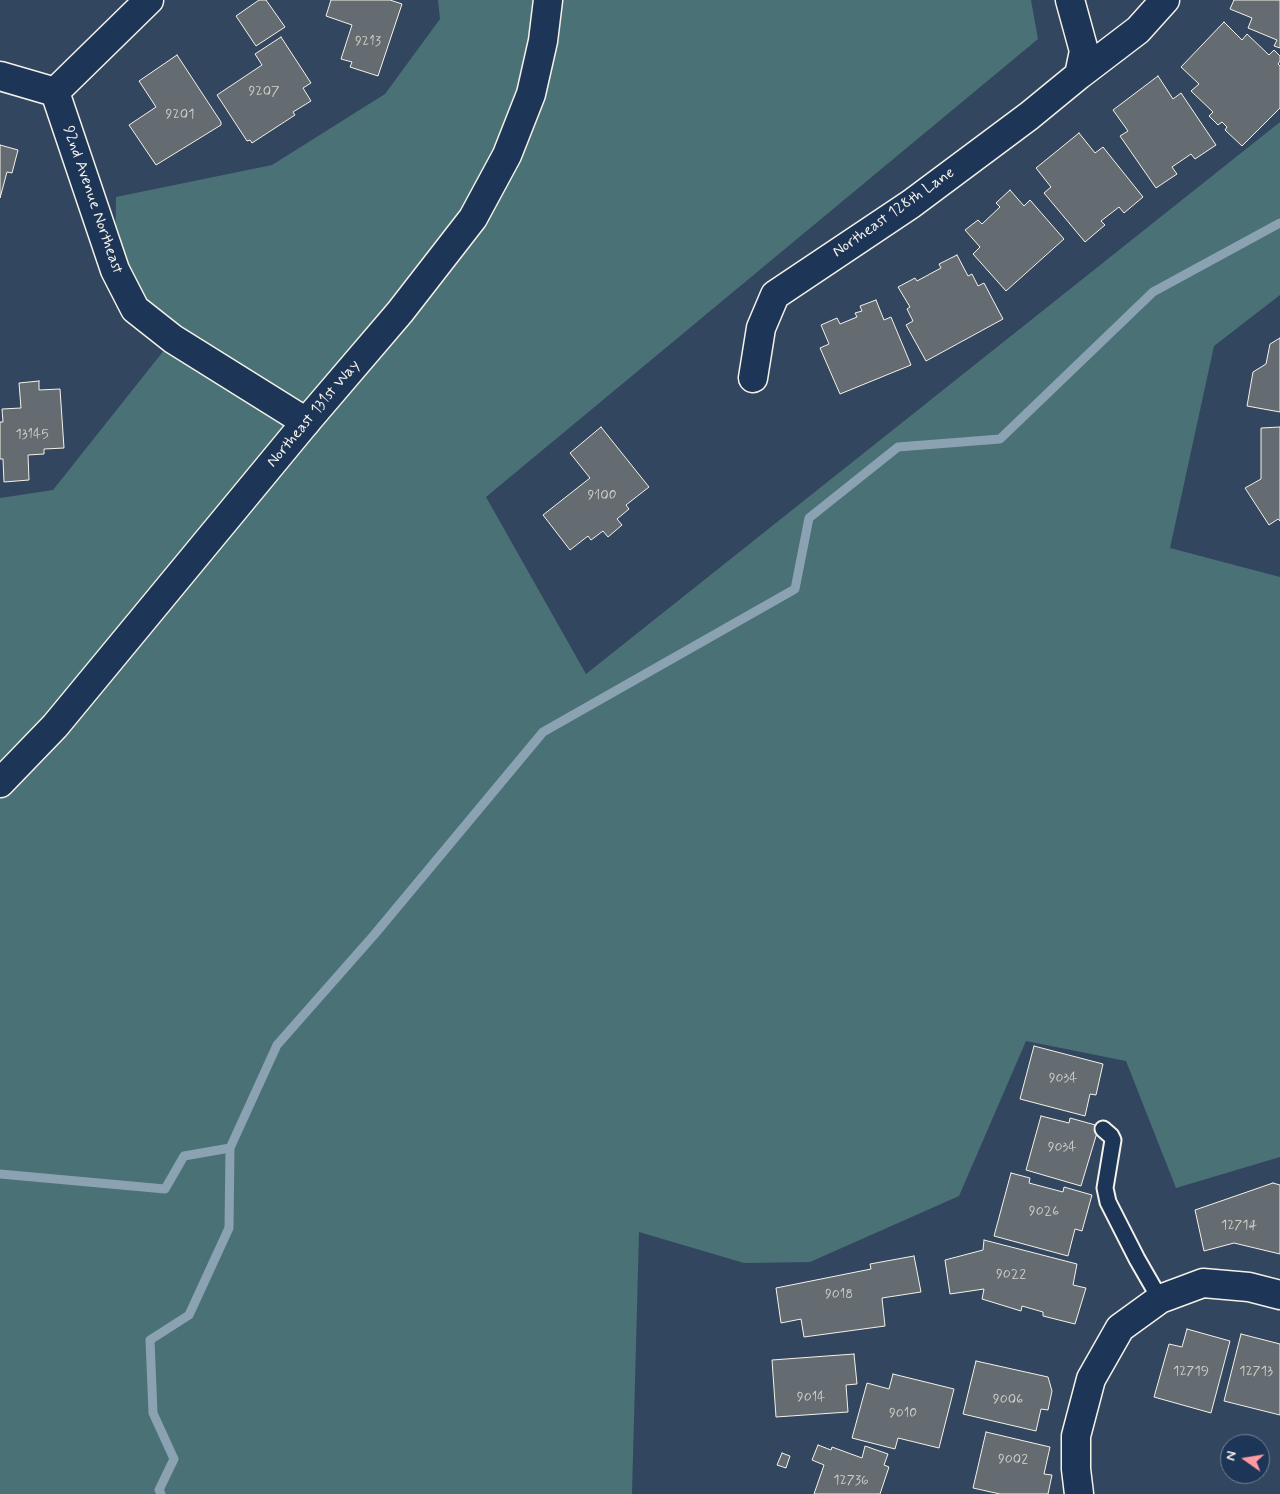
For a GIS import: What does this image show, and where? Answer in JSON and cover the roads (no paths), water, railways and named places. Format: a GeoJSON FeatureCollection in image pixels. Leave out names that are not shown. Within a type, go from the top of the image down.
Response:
{"type":"FeatureCollection","features":[{"type":"Feature","properties":{"kind":"street"},"geometry":{"type":"LineString","coordinates":[[0,76],[55,92],[149,0]]}},
{"type":"Feature","properties":{"kind":"street","name":"Northeast 131st Way"},"geometry":{"type":"LineString","coordinates":[[0,783],[55,726],[177,576],[400,312],[473,218],[507,154],[531,94],[543,41],[548,0]]}},
{"type":"Feature","properties":{"kind":"street"},"geometry":{"type":"LineString","coordinates":[[1070,0],[1084,51],[1079,75]]}},
{"type":"Feature","properties":{"kind":"street","name":"Northeast 128th Lane"},"geometry":{"type":"LineString","coordinates":[[753,378],[761,328],[775,295],[911,204],[1029,116],[1138,30],[1164,0]]}},
{"type":"Feature","properties":{"kind":"street","name":"92nd Avenue Northeast"},"geometry":{"type":"LineString","coordinates":[[55,92],[114,270],[135,309],[173,339],[306,422]]}},
{"type":"Feature","properties":{"kind":"street"},"geometry":{"type":"LineString","coordinates":[[1079,1494],[1076,1469],[1076,1436],[1091,1379],[1120,1328],[1160,1299],[1203,1283],[1248,1287],[1280,1295]]}},
{"type":"Feature","properties":{"kind":"lane"},"geometry":{"type":"LineString","coordinates":[[1103,1128],[1113,1140],[1105,1188],[1108,1202],[1160,1299]]}},
{"type":"Feature","properties":{"kind":"waterway"},"geometry":{"type":"LineString","coordinates":[[161,1494],[159,1490],[174,1459],[153,1413],[150,1340],[189,1315],[229,1228],[230,1148],[277,1045],[374,935],[543,732],[795,589],[809,518],[898,447],[1000,439],[1153,292],[1280,223]]}},
{"type":"Feature","properties":{"kind":"waterway"},"geometry":{"type":"LineString","coordinates":[[0,1174],[165,1189],[184,1156],[230,1148]]}}]}
